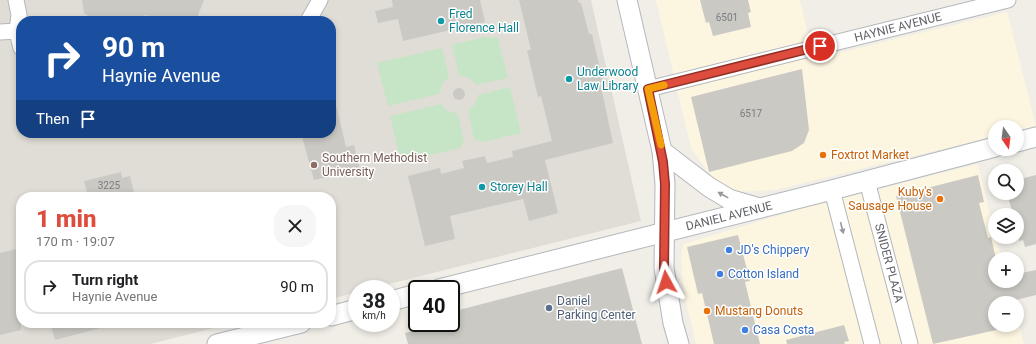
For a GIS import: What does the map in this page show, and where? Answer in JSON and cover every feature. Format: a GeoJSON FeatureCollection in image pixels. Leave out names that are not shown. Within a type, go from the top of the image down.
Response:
{"type":"FeatureCollection","features":[{"type":"Feature","properties":{"kind":"street"},"geometry":{"type":"LineString","coordinates":[[16,0],[19,16]]}},
{"type":"Feature","properties":{"kind":"street"},"geometry":{"type":"LineString","coordinates":[[311,16],[320,0]]}},
{"type":"Feature","properties":{"kind":"street"},"geometry":{"type":"LineString","coordinates":[[627,0],[662,151],[665,184],[664,268],[672,323],[679,344]]}},
{"type":"Feature","properties":{"kind":"street","name":"HAYNIE AVENUE"},"geometry":{"type":"LineString","coordinates":[[648,89],[1008,0]]}},
{"type":"Feature","properties":{"kind":"street"},"geometry":{"type":"LineString","coordinates":[[0,32],[16,31]]}},
{"type":"Feature","properties":{"kind":"street"},"geometry":{"type":"LineString","coordinates":[[1024,140],[1036,137]]}},
{"type":"Feature","properties":{"kind":"street","name":"DANIEL AVENUE"},"geometry":{"type":"LineString","coordinates":[[460,283],[832,190],[988,149]]}},
{"type":"Feature","properties":{"kind":"street"},"geometry":{"type":"LineString","coordinates":[[662,151],[709,187],[729,198],[760,208]]}},
{"type":"Feature","properties":{"kind":"street","name":"SNIDER PLAZA"},"geometry":{"type":"LineString","coordinates":[[867,181],[910,344]]}},
{"type":"Feature","properties":{"kind":"street"},"geometry":{"type":"LineString","coordinates":[[832,190],[872,344]]}},
{"type":"Feature","properties":{"kind":"street"},"geometry":{"type":"LineString","coordinates":[[336,315],[348,311]]}},
{"type":"Feature","properties":{"kind":"street"},"geometry":{"type":"LineString","coordinates":[[217,344],[258,339],[288,328]]}},
{"type":"Feature","properties":{"kind":"shaded area","name":"Southern Methodist University"},"geometry":{"type":"Polygon","coordinates":[[[0,0],[591,0],[641,221],[400,281],[400,280],[348,280],[348,294],[336,298],[336,192],[16,192],[16,328],[214,328],[150,344],[0,344],[0,0]]]}},
{"type":"Feature","properties":{"kind":"shaded area"},"geometry":{"type":"Polygon","coordinates":[[[656,0],[800,0],[814,59],[1007,12],[1036,126],[1024,129],[1024,120],[988,120],[988,138],[775,190],[738,192],[716,183],[691,148],[656,0]]]}},
{"type":"Feature","properties":{"kind":"shaded area"},"geometry":{"type":"Polygon","coordinates":[[[978,164],[988,208],[988,244],[997,244],[1000,252],[988,252],[988,288],[1010,288],[1011,296],[988,296],[988,332],[1021,332],[1024,344],[696,344],[684,293],[681,260],[683,244],[804,208],[978,164]]]}},
{"type":"Feature","properties":{"kind":"green space"},"geometry":{"type":"Polygon","coordinates":[[[485,37],[498,38],[508,78],[476,85],[471,79],[459,75],[452,45],[485,37]]]}},
{"type":"Feature","properties":{"kind":"green space"},"geometry":{"type":"Polygon","coordinates":[[[442,48],[449,77],[442,84],[439,94],[388,106],[377,63],[442,48]]]}},
{"type":"Feature","properties":{"kind":"green space"},"geometry":{"type":"Polygon","coordinates":[[[510,87],[521,133],[483,142],[474,139],[468,111],[475,104],[478,95],[510,87]]]}},
{"type":"Feature","properties":{"kind":"green space"},"geometry":{"type":"Polygon","coordinates":[[[441,104],[446,110],[458,114],[464,141],[460,148],[401,162],[390,116],[441,104]]]}},
{"type":"Feature","properties":{"kind":"building"},"geometry":{"type":"Polygon","coordinates":[[[82,0],[204,0],[198,16],[88,16],[84,13],[82,0]]]}},
{"type":"Feature","properties":{"kind":"building","name":"Fred Florence Hall"},"geometry":{"type":"Polygon","coordinates":[[[392,0],[480,0],[485,22],[403,41],[398,19],[378,23],[375,11],[393,7],[392,0]]]}},
{"type":"Feature","properties":{"kind":"building"},"geometry":{"type":"Polygon","coordinates":[[[519,0],[578,0],[579,3],[581,3],[589,34],[592,34],[603,82],[600,82],[613,143],[545,160],[558,213],[529,221],[523,199],[450,216],[455,239],[425,246],[408,176],[440,168],[441,174],[464,168],[462,161],[485,156],[487,163],[513,157],[512,151],[552,141],[541,96],[538,97],[527,50],[531,50],[519,0]]]}},
{"type":"Feature","properties":{"kind":"building"},"geometry":{"type":"Polygon","coordinates":[[[700,0],[748,0],[751,12],[748,13],[751,27],[713,36],[709,22],[706,23],[700,0]]]}},
{"type":"Feature","properties":{"kind":"building"},"geometry":{"type":"Polygon","coordinates":[[[802,69],[809,130],[804,143],[792,151],[709,172],[691,97],[802,69]]]}},
{"type":"Feature","properties":{"kind":"building"},"geometry":{"type":"Polygon","coordinates":[[[457,88],[461,88],[465,94],[461,100],[457,100],[453,96],[453,92],[457,88]]]}},
{"type":"Feature","properties":{"kind":"building"},"geometry":{"type":"Polygon","coordinates":[[[336,105],[346,147],[354,145],[360,170],[314,180],[302,138],[336,138],[336,105]]]}},
{"type":"Feature","properties":{"kind":"building"},"geometry":{"type":"Polygon","coordinates":[[[121,172],[122,178],[130,176],[134,192],[87,192],[84,181],[121,172]]]}},
{"type":"Feature","properties":{"kind":"building"},"geometry":{"type":"Polygon","coordinates":[[[978,175],[984,202],[979,203],[988,238],[988,244],[993,244],[994,252],[988,252],[988,288],[1024,288],[1024,273],[1036,270],[1036,295],[1024,298],[1024,296],[988,296],[988,332],[933,344],[896,196],[978,175]]]}},
{"type":"Feature","properties":{"kind":"building"},"geometry":{"type":"Polygon","coordinates":[[[1036,175],[1036,244],[1025,247],[1024,208],[1011,208],[1009,200],[1024,200],[1024,178],[1036,175]]]}},
{"type":"Feature","properties":{"kind":"building"},"geometry":{"type":"Polygon","coordinates":[[[738,235],[750,281],[745,282],[760,344],[714,344],[702,293],[698,294],[687,247],[738,235]]]}},
{"type":"Feature","properties":{"kind":"building"},"geometry":{"type":"Polygon","coordinates":[[[16,249],[16,328],[21,328],[21,330],[0,335],[0,253],[16,249]]]}},
{"type":"Feature","properties":{"kind":"building","name":"Daniel Parking Center"},"geometry":{"type":"Polygon","coordinates":[[[622,268],[642,344],[408,344],[405,333],[460,332],[460,310],[622,268]]]}},
{"type":"Feature","properties":{"kind":"building"},"geometry":{"type":"Polygon","coordinates":[[[844,325],[849,341],[844,342],[845,344],[787,344],[786,340],[844,325]]]}},
{"type":"Feature","properties":{"kind":"building"},"geometry":{"type":"Polygon","coordinates":[[[51,328],[100,328],[55,340],[51,328]]]}},
{"type":"Feature","properties":{"kind":"slow traffic"},"geometry":{"type":"LineString","coordinates":[[661,145],[648,89],[664,85]]}},
{"type":"Feature","properties":{"kind":"place","name":"Fred Florence Hall"},"geometry":{"type":"Point","coordinates":[441,21]}},
{"type":"Feature","properties":{"kind":"place","name":"Underwood Law Library"},"geometry":{"type":"Point","coordinates":[569,79]}},
{"type":"Feature","properties":{"kind":"place","name":"Foxtrot Market"},"geometry":{"type":"Point","coordinates":[823,155]}},
{"type":"Feature","properties":{"kind":"place","name":"Southern Methodist University"},"geometry":{"type":"Point","coordinates":[314,165]}},
{"type":"Feature","properties":{"kind":"place","name":"Storey Hall"},"geometry":{"type":"Point","coordinates":[482,187]}},
{"type":"Feature","properties":{"kind":"place","name":"Kuby's Sausage House"},"geometry":{"type":"Point","coordinates":[940,199]}},
{"type":"Feature","properties":{"kind":"place","name":"JD's Chippery"},"geometry":{"type":"Point","coordinates":[729,250]}},
{"type":"Feature","properties":{"kind":"place","name":"Cotton Island"},"geometry":{"type":"Point","coordinates":[720,274]}},
{"type":"Feature","properties":{"kind":"place","name":"Daniel Parking Center"},"geometry":{"type":"Point","coordinates":[549,308]}},
{"type":"Feature","properties":{"kind":"place","name":"Mustang Donuts"},"geometry":{"type":"Point","coordinates":[707,311]}},
{"type":"Feature","properties":{"kind":"place","name":"Casa Costa"},"geometry":{"type":"Point","coordinates":[745,330]}},
{"type":"Feature","properties":{"kind":"route"},"geometry":{"type":"LineString","coordinates":[[666,282],[664,268],[665,184],[662,151],[648,89],[820,46]]}}]}
